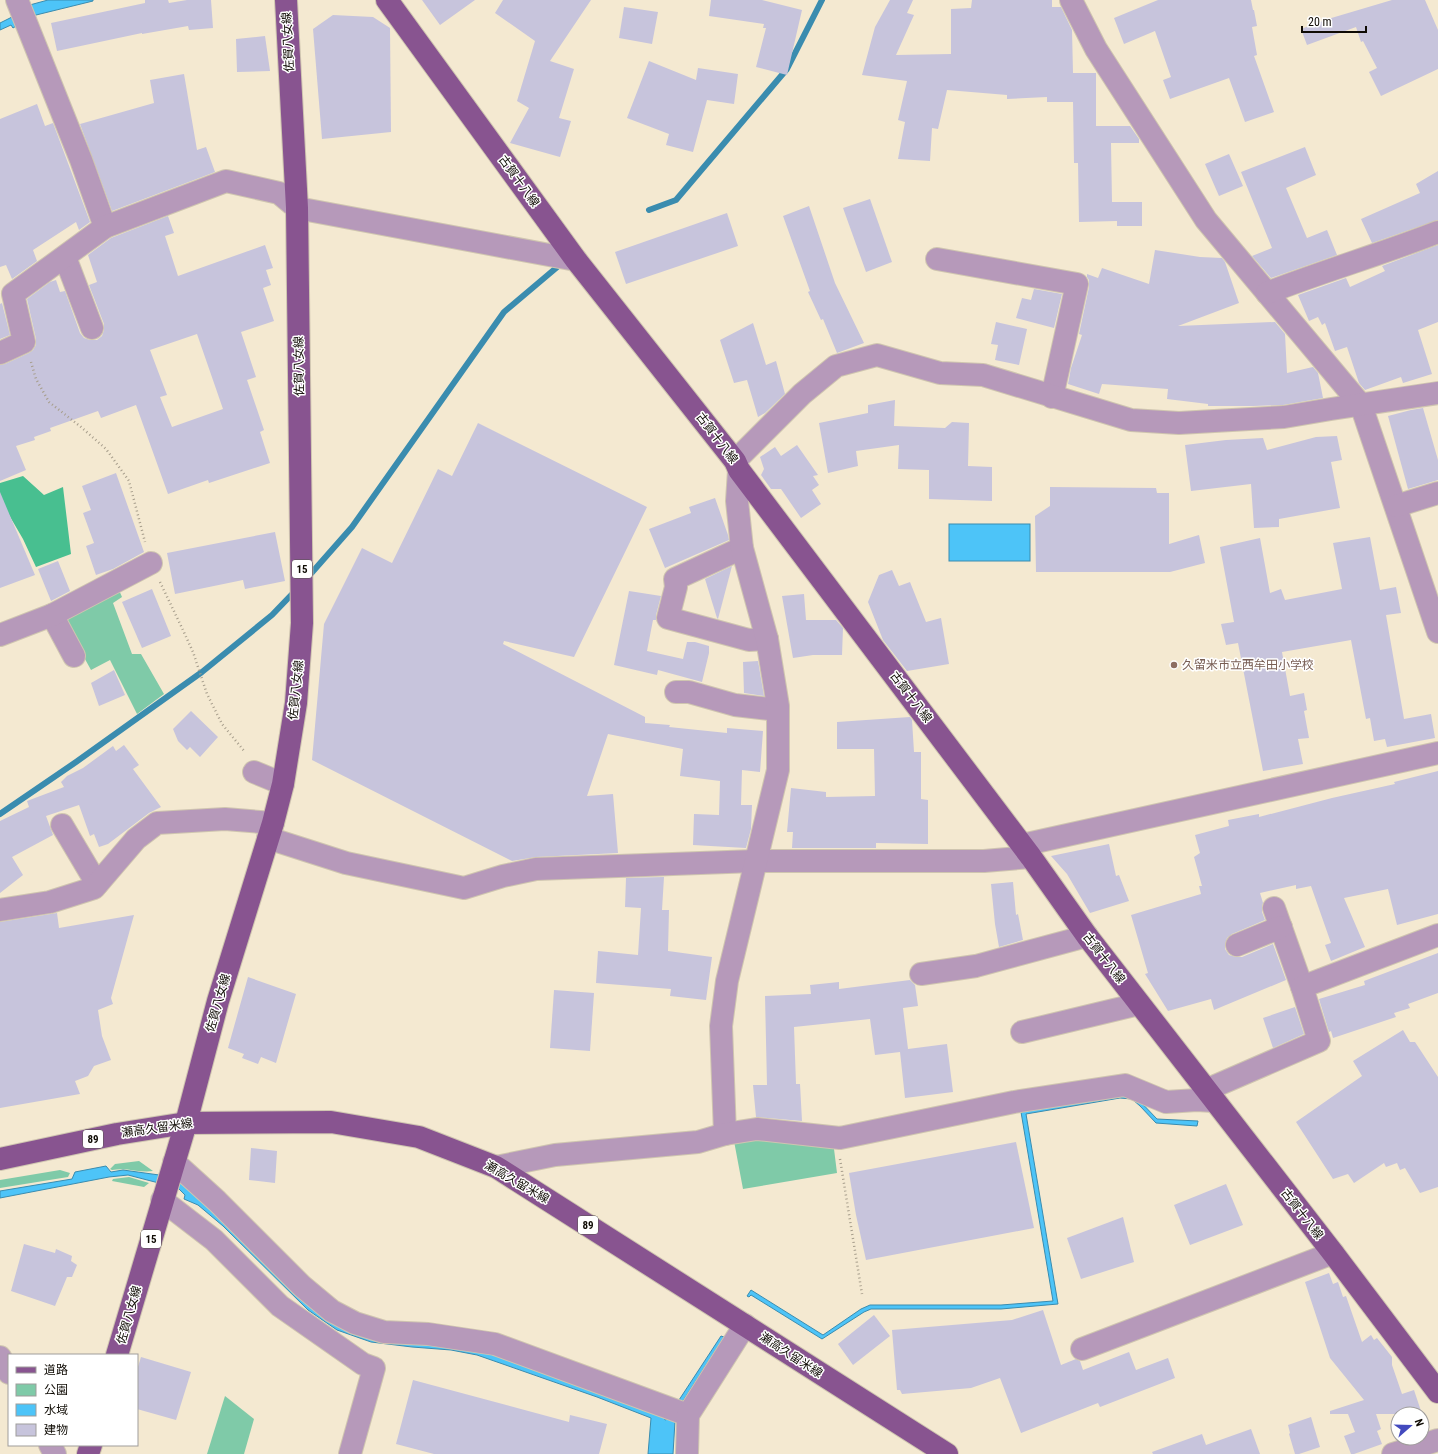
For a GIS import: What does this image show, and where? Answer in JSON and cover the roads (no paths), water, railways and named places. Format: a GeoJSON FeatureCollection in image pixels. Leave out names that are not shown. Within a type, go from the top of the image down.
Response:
{"type":"FeatureCollection","features":[{"type":"Feature","properties":{"kind":"main road","name":"佐賀八女線"},"geometry":{"type":"LineString","coordinates":[[117,1354],[186,1123],[218,1001],[283,784],[296,703],[302,623],[297,208],[286,0]]}},
{"type":"Feature","properties":{"kind":"main road","name":"古賀十八線"},"geometry":{"type":"LineString","coordinates":[[387,0],[576,260],[737,465],[1027,851],[1087,936],[1333,1253],[1438,1392]]}},
{"type":"Feature","properties":{"kind":"main road","name":"瀬高久留米線"},"geometry":{"type":"LineString","coordinates":[[0,1160],[118,1134],[186,1123],[331,1122],[419,1137],[496,1167],[947,1454]]}},
{"type":"Feature","properties":{"kind":"street"},"geometry":{"type":"LineString","coordinates":[[17,0],[81,160],[104,227]]}},
{"type":"Feature","properties":{"kind":"street"},"geometry":{"type":"LineString","coordinates":[[1071,0],[1096,49],[1206,220],[1361,405],[1438,632]]}},
{"type":"Feature","properties":{"kind":"street"},"geometry":{"type":"LineString","coordinates":[[0,353],[24,342],[7,293],[65,257],[104,227],[226,181],[278,193],[297,208],[576,260]]}},
{"type":"Feature","properties":{"kind":"street"},"geometry":{"type":"LineString","coordinates":[[1267,293],[1315,274],[1405,245],[1438,232]]}},
{"type":"Feature","properties":{"kind":"street"},"geometry":{"type":"LineString","coordinates":[[65,257],[92,328]]}},
{"type":"Feature","properties":{"kind":"street"},"geometry":{"type":"LineString","coordinates":[[937,259],[1077,284],[1052,397]]}},
{"type":"Feature","properties":{"kind":"street"},"geometry":{"type":"LineString","coordinates":[[725,1134],[721,1026],[727,980],[778,770],[778,710],[767,639],[742,548],[737,501],[737,465],[802,394],[836,366],[877,355],[940,373],[983,375],[1131,420],[1179,423],[1284,417],[1331,408],[1438,393]]}},
{"type":"Feature","properties":{"kind":"street"},"geometry":{"type":"LineString","coordinates":[[1396,506],[1438,493]]}},
{"type":"Feature","properties":{"kind":"street"},"geometry":{"type":"LineString","coordinates":[[742,548],[675,579],[676,588],[668,618],[749,640],[767,639]]}},
{"type":"Feature","properties":{"kind":"street"},"geometry":{"type":"LineString","coordinates":[[0,635],[52,615],[151,563]]}},
{"type":"Feature","properties":{"kind":"street"},"geometry":{"type":"LineString","coordinates":[[52,615],[74,656]]}},
{"type":"Feature","properties":{"kind":"street"},"geometry":{"type":"LineString","coordinates":[[676,692],[689,692],[735,705],[778,710]]}},
{"type":"Feature","properties":{"kind":"street"},"geometry":{"type":"LineString","coordinates":[[0,910],[50,902],[94,888],[136,839],[157,823],[225,818],[270,830],[346,863],[464,888],[503,876],[536,869],[755,861],[984,861],[1438,752]]}},
{"type":"Feature","properties":{"kind":"street"},"geometry":{"type":"LineString","coordinates":[[254,772],[283,784]]}},
{"type":"Feature","properties":{"kind":"street"},"geometry":{"type":"LineString","coordinates":[[62,825],[97,884]]}},
{"type":"Feature","properties":{"kind":"street"},"geometry":{"type":"LineString","coordinates":[[496,1167],[555,1155],[698,1142],[725,1134],[757,1128],[840,1138],[1014,1102],[1125,1085],[1166,1102],[1197,1100],[1319,1041],[1302,987],[1277,918],[1237,945]]}},
{"type":"Feature","properties":{"kind":"street"},"geometry":{"type":"LineString","coordinates":[[1302,987],[1438,935]]}},
{"type":"Feature","properties":{"kind":"street"},"geometry":{"type":"LineString","coordinates":[[921,974],[976,966],[1087,936]]}},
{"type":"Feature","properties":{"kind":"street"},"geometry":{"type":"LineString","coordinates":[[1022,1032],[1139,1004]]}},
{"type":"Feature","properties":{"kind":"street"},"geometry":{"type":"LineString","coordinates":[[174,1162],[217,1201],[302,1286],[332,1311],[355,1323],[384,1332],[428,1334],[495,1344],[688,1416]]}},
{"type":"Feature","properties":{"kind":"street"},"geometry":{"type":"LineString","coordinates":[[162,1200],[214,1240],[280,1306],[363,1364],[374,1368],[350,1454]]}},
{"type":"Feature","properties":{"kind":"street"},"geometry":{"type":"LineString","coordinates":[[1082,1349],[1333,1253]]}},
{"type":"Feature","properties":{"kind":"street"},"geometry":{"type":"LineString","coordinates":[[687,1454],[688,1416],[745,1325]]}},
{"type":"Feature","properties":{"kind":"street"},"geometry":{"type":"LineString","coordinates":[[0,1357],[8,1371]]}},
{"type":"Feature","properties":{"kind":"street"},"geometry":{"type":"LineString","coordinates":[[1393,1454],[1438,1440]]}},
{"type":"Feature","properties":{"kind":"water"},"geometry":{"type":"Polygon","coordinates":[[[48,0],[93,1],[32,16],[13,28],[11,25],[0,30],[0,23],[14,16],[26,6],[48,0]]]}},
{"type":"Feature","properties":{"kind":"water"},"geometry":{"type":"Polygon","coordinates":[[[949,524],[1030,524],[1030,561],[949,561],[949,524]]]}},
{"type":"Feature","properties":{"kind":"water"},"geometry":{"type":"Polygon","coordinates":[[[1119,1095],[1135,1096],[1157,1119],[1198,1121],[1197,1126],[1156,1123],[1132,1099],[1120,1098],[1026,1114],[1058,1304],[1001,1309],[871,1309],[822,1339],[751,1295],[749,1297],[747,1296],[751,1290],[823,1335],[861,1309],[870,1305],[1001,1305],[1053,1301],[1021,1112],[1119,1095]]]}},
{"type":"Feature","properties":{"kind":"water"},"geometry":{"type":"Polygon","coordinates":[[[106,1166],[111,1172],[123,1170],[181,1178],[312,1303],[484,1349],[664,1415],[665,1420],[671,1418],[675,1421],[673,1454],[648,1454],[651,1418],[597,1397],[477,1355],[451,1350],[371,1342],[337,1330],[308,1310],[223,1226],[198,1205],[184,1199],[185,1195],[178,1188],[128,1175],[109,1177],[0,1198],[0,1191],[72,1179],[75,1172],[106,1166]]]}},
{"type":"Feature","properties":{"kind":"water"},"geometry":{"type":"Polygon","coordinates":[[[721,1336],[724,1337],[683,1401],[679,1400],[721,1336]]]}},
{"type":"Feature","properties":{"kind":"waterway"},"geometry":{"type":"LineString","coordinates":[[649,210],[676,200],[787,69],[822,0]]}},
{"type":"Feature","properties":{"kind":"waterway"},"geometry":{"type":"LineString","coordinates":[[308,577],[352,527],[504,312],[562,263]]}},
{"type":"Feature","properties":{"kind":"waterway"},"geometry":{"type":"LineString","coordinates":[[0,814],[202,672],[272,615],[296,590]]}},
{"type":"Feature","properties":{"kind":"place","name":"久留米市立西牟田小学校"},"geometry":{"type":"Point","coordinates":[1174,665]}}]}
